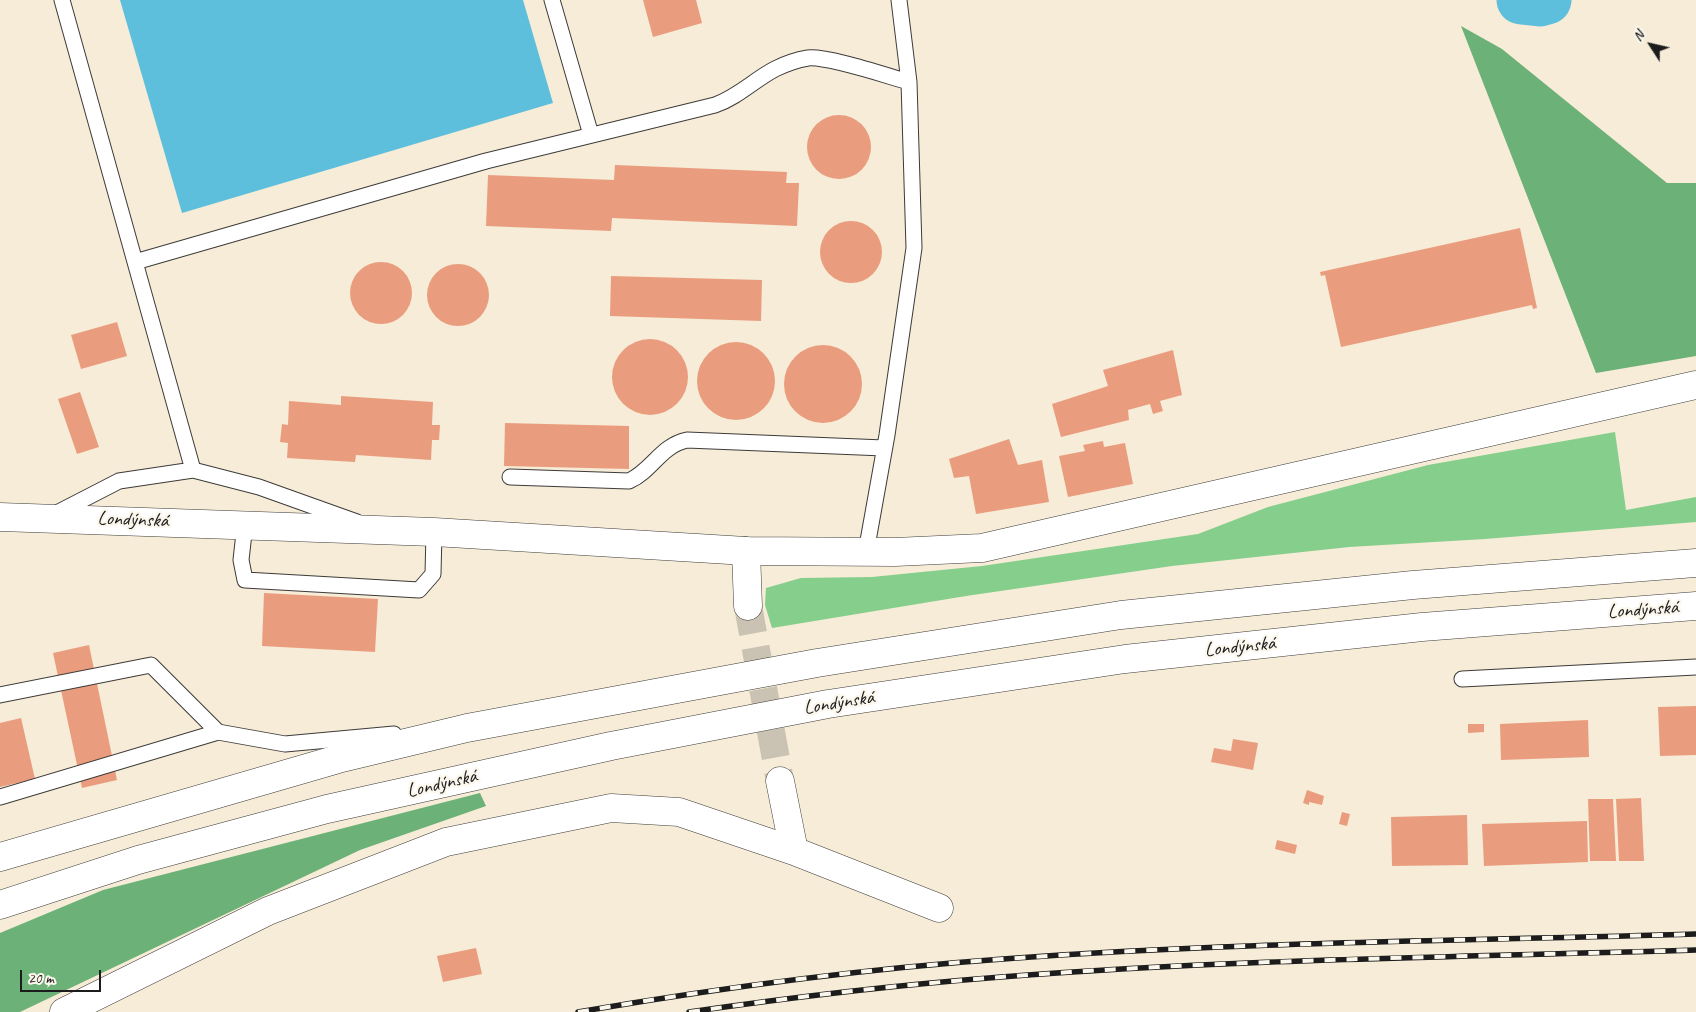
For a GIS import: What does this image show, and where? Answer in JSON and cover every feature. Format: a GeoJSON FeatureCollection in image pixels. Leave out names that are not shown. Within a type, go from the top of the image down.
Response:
{"type":"FeatureCollection","features":[{"type":"Feature","properties":{"kind":"main road","name":"Londýnská"},"geometry":{"type":"LineString","coordinates":[[0,517],[49,517],[434,532],[746,551],[866,552],[982,548],[1696,385]]}},
{"type":"Feature","properties":{"kind":"main road"},"geometry":{"type":"LineString","coordinates":[[746,551],[748,606]]}},
{"type":"Feature","properties":{"kind":"main road"},"geometry":{"type":"LineString","coordinates":[[0,857],[338,759],[467,728],[817,663],[1122,615],[1413,585],[1696,563]]}},
{"type":"Feature","properties":{"kind":"main road","name":"Londýnská"},"geometry":{"type":"LineString","coordinates":[[0,905],[138,860],[327,809],[611,746],[828,704],[1135,658],[1422,627],[1696,606]]}},
{"type":"Feature","properties":{"kind":"main road"},"geometry":{"type":"LineString","coordinates":[[780,781],[794,850]]}},
{"type":"Feature","properties":{"kind":"main road"},"geometry":{"type":"LineString","coordinates":[[64,1012],[268,912],[446,842],[611,808],[679,812],[794,850],[939,908]]}},
{"type":"Feature","properties":{"kind":"lane"},"geometry":{"type":"LineString","coordinates":[[62,0],[193,470]]}},
{"type":"Feature","properties":{"kind":"lane"},"geometry":{"type":"LineString","coordinates":[[552,0],[592,135]]}},
{"type":"Feature","properties":{"kind":"lane"},"geometry":{"type":"LineString","coordinates":[[866,552],[884,448],[914,248],[909,82],[899,0]]}},
{"type":"Feature","properties":{"kind":"lane"},"geometry":{"type":"LineString","coordinates":[[136,262],[486,161],[716,105],[731,100],[773,70],[792,62],[810,58],[909,82]]}},
{"type":"Feature","properties":{"kind":"lane"},"geometry":{"type":"LineString","coordinates":[[510,477],[629,481],[640,476],[673,443],[687,440],[884,448]]}},
{"type":"Feature","properties":{"kind":"lane"},"geometry":{"type":"LineString","coordinates":[[49,517],[119,481],[193,470],[259,487],[380,530]]}},
{"type":"Feature","properties":{"kind":"lane"},"geometry":{"type":"LineString","coordinates":[[245,524],[241,560],[245,580],[419,590],[434,574],[434,532]]}},
{"type":"Feature","properties":{"kind":"lane"},"geometry":{"type":"LineString","coordinates":[[0,695],[151,665],[218,732]]}},
{"type":"Feature","properties":{"kind":"lane"},"geometry":{"type":"LineString","coordinates":[[1462,679],[1696,667]]}},
{"type":"Feature","properties":{"kind":"lane"},"geometry":{"type":"LineString","coordinates":[[0,797],[218,732],[285,744],[467,728]]}},
{"type":"Feature","properties":{"kind":"green space"},"geometry":{"type":"Polygon","coordinates":[[[1461,26],[1502,49],[1667,183],[1696,183],[1696,356],[1596,373],[1461,26]]]}},
{"type":"Feature","properties":{"kind":"green space"},"geometry":{"type":"Polygon","coordinates":[[[1615,432],[1626,510],[1696,497],[1696,522],[1485,539],[1349,547],[1172,566],[966,596],[772,628],[765,605],[766,588],[801,578],[872,577],[982,566],[1198,534],[1268,507],[1428,465],[1615,432]]]}},
{"type":"Feature","properties":{"kind":"green space"},"geometry":{"type":"Polygon","coordinates":[[[480,793],[486,806],[360,850],[20,1012],[0,1012],[0,933],[103,890],[480,793]]]}},
{"type":"Feature","properties":{"kind":"water"},"geometry":{"type":"Polygon","coordinates":[[[120,0],[523,0],[553,103],[182,213],[120,0]]]}},
{"type":"Feature","properties":{"kind":"building"},"geometry":{"type":"Polygon","coordinates":[[[643,0],[696,0],[702,23],[653,37],[643,0]]]}},
{"type":"Feature","properties":{"kind":"building"},"geometry":{"type":"Polygon","coordinates":[[[839,115],[857,121],[865,129],[871,147],[865,165],[857,173],[839,179],[821,173],[813,165],[807,147],[813,129],[821,121],[839,115]]]}},
{"type":"Feature","properties":{"kind":"building"},"geometry":{"type":"Polygon","coordinates":[[[615,165],[787,172],[786,183],[799,183],[797,226],[612,218],[611,231],[486,226],[488,175],[614,180],[615,165]]]}},
{"type":"Feature","properties":{"kind":"building"},"geometry":{"type":"Polygon","coordinates":[[[845,221],[857,221],[873,230],[880,240],[882,252],[880,264],[873,274],[857,283],[845,283],[834,278],[825,269],[820,258],[820,246],[825,235],[834,226],[845,221]]]}},
{"type":"Feature","properties":{"kind":"building"},"geometry":{"type":"Polygon","coordinates":[[[1520,228],[1537,308],[1533,309],[1532,305],[1341,347],[1325,275],[1321,276],[1320,272],[1520,228]]]}},
{"type":"Feature","properties":{"kind":"building"},"geometry":{"type":"Polygon","coordinates":[[[381,262],[398,267],[403,271],[407,276],[412,293],[407,310],[403,315],[398,319],[381,324],[364,319],[359,315],[355,310],[350,293],[355,276],[359,271],[364,267],[381,262]]]}},
{"type":"Feature","properties":{"kind":"building"},"geometry":{"type":"Polygon","coordinates":[[[458,264],[470,266],[480,273],[487,283],[489,295],[487,307],[480,317],[470,324],[458,326],[446,324],[436,317],[429,307],[427,295],[429,283],[436,273],[446,266],[458,264]]]}},
{"type":"Feature","properties":{"kind":"building"},"geometry":{"type":"Polygon","coordinates":[[[611,276],[762,280],[761,321],[610,316],[611,276]]]}},
{"type":"Feature","properties":{"kind":"building"},"geometry":{"type":"Polygon","coordinates":[[[117,322],[127,356],[81,369],[71,335],[117,322]]]}},
{"type":"Feature","properties":{"kind":"building"},"geometry":{"type":"Polygon","coordinates":[[[650,339],[664,342],[677,350],[685,363],[688,377],[685,391],[677,404],[664,412],[650,415],[636,412],[623,404],[615,391],[612,377],[615,363],[623,350],[636,342],[650,339]]]}},
{"type":"Feature","properties":{"kind":"building"},"geometry":{"type":"Polygon","coordinates":[[[736,342],[751,345],[764,353],[772,366],[775,381],[772,396],[764,409],[751,417],[736,420],[721,417],[708,409],[700,396],[697,381],[700,366],[708,353],[721,345],[736,342]]]}},
{"type":"Feature","properties":{"kind":"building"},"geometry":{"type":"Polygon","coordinates":[[[823,345],[838,348],[850,357],[859,369],[862,384],[859,399],[850,411],[838,420],[823,423],[808,420],[796,411],[787,399],[784,384],[787,369],[796,357],[808,348],[823,345]]]}},
{"type":"Feature","properties":{"kind":"building"},"geometry":{"type":"Polygon","coordinates":[[[1173,350],[1182,395],[1160,401],[1163,411],[1153,414],[1150,404],[1128,410],[1129,420],[1061,437],[1052,404],[1108,386],[1103,370],[1173,350]]]}},
{"type":"Feature","properties":{"kind":"building"},"geometry":{"type":"Polygon","coordinates":[[[80,392],[99,447],[77,454],[58,399],[80,392]]]}},
{"type":"Feature","properties":{"kind":"building"},"geometry":{"type":"Polygon","coordinates":[[[341,396],[433,402],[432,425],[440,425],[439,440],[432,440],[431,460],[356,455],[355,462],[287,458],[288,443],[280,442],[282,424],[288,425],[289,401],[341,405],[341,396]]]}},
{"type":"Feature","properties":{"kind":"building"},"geometry":{"type":"Polygon","coordinates":[[[505,423],[629,426],[629,469],[504,466],[505,423]]]}},
{"type":"Feature","properties":{"kind":"building"},"geometry":{"type":"Polygon","coordinates":[[[1009,439],[1018,465],[1042,460],[1049,502],[976,514],[969,476],[954,478],[949,459],[1009,439]]]}},
{"type":"Feature","properties":{"kind":"building"},"geometry":{"type":"Polygon","coordinates":[[[1103,441],[1104,447],[1125,443],[1133,484],[1068,497],[1059,456],[1085,451],[1083,445],[1103,441]]]}},
{"type":"Feature","properties":{"kind":"building"},"geometry":{"type":"Polygon","coordinates":[[[264,593],[378,599],[375,652],[262,646],[264,593]]]}},
{"type":"Feature","properties":{"kind":"building"},"geometry":{"type":"Polygon","coordinates":[[[89,645],[117,780],[82,788],[53,653],[89,645]]]}},
{"type":"Feature","properties":{"kind":"building"},"geometry":{"type":"Polygon","coordinates":[[[1696,706],[1696,755],[1660,756],[1658,707],[1696,706]]]}},
{"type":"Feature","properties":{"kind":"building"},"geometry":{"type":"Polygon","coordinates":[[[21,718],[35,779],[0,787],[0,723],[21,718]]]}},
{"type":"Feature","properties":{"kind":"building"},"geometry":{"type":"Polygon","coordinates":[[[1588,720],[1589,757],[1501,760],[1500,724],[1588,720]]]}},
{"type":"Feature","properties":{"kind":"building"},"geometry":{"type":"Polygon","coordinates":[[[1468,724],[1484,724],[1484,732],[1468,733],[1468,724]]]}},
{"type":"Feature","properties":{"kind":"building"},"geometry":{"type":"Polygon","coordinates":[[[1233,739],[1258,743],[1253,770],[1211,762],[1214,748],[1231,751],[1233,739]]]}},
{"type":"Feature","properties":{"kind":"building"},"geometry":{"type":"Polygon","coordinates":[[[1307,790],[1324,796],[1322,805],[1309,802],[1309,805],[1303,803],[1307,790]]]}},
{"type":"Feature","properties":{"kind":"building"},"geometry":{"type":"Polygon","coordinates":[[[1641,798],[1644,861],[1619,861],[1616,799],[1641,798]]]}},
{"type":"Feature","properties":{"kind":"building"},"geometry":{"type":"Polygon","coordinates":[[[1588,799],[1613,799],[1616,861],[1590,861],[1588,799]]]}},
{"type":"Feature","properties":{"kind":"building"},"geometry":{"type":"Polygon","coordinates":[[[1342,812],[1350,814],[1347,826],[1339,824],[1342,812]]]}},
{"type":"Feature","properties":{"kind":"building"},"geometry":{"type":"Polygon","coordinates":[[[1467,815],[1468,865],[1392,866],[1391,817],[1467,815]]]}},
{"type":"Feature","properties":{"kind":"building"},"geometry":{"type":"Polygon","coordinates":[[[1587,821],[1588,862],[1484,866],[1482,824],[1587,821]]]}},
{"type":"Feature","properties":{"kind":"building"},"geometry":{"type":"Polygon","coordinates":[[[1277,840],[1297,845],[1295,854],[1275,849],[1277,840]]]}},
{"type":"Feature","properties":{"kind":"building"},"geometry":{"type":"Polygon","coordinates":[[[476,948],[482,974],[443,982],[437,956],[476,948]]]}},
{"type":"Feature","properties":{"kind":"waterway"},"geometry":{"type":"LineString","coordinates":[[1521,0],[1540,2],[1547,0]]}},
{"type":"Feature","properties":{"kind":"tunnel"},"geometry":{"type":"LineString","coordinates":[[748,606],[780,781]]}},
{"type":"Feature","properties":{"kind":"railway"},"geometry":{"type":"LineString","coordinates":[[578,1012],[790,980],[1003,959],[1263,945],[1696,934]]}},
{"type":"Feature","properties":{"kind":"railway"},"geometry":{"type":"LineString","coordinates":[[689,1012],[806,996],[962,980],[1088,971],[1261,962],[1696,950]]}}]}
